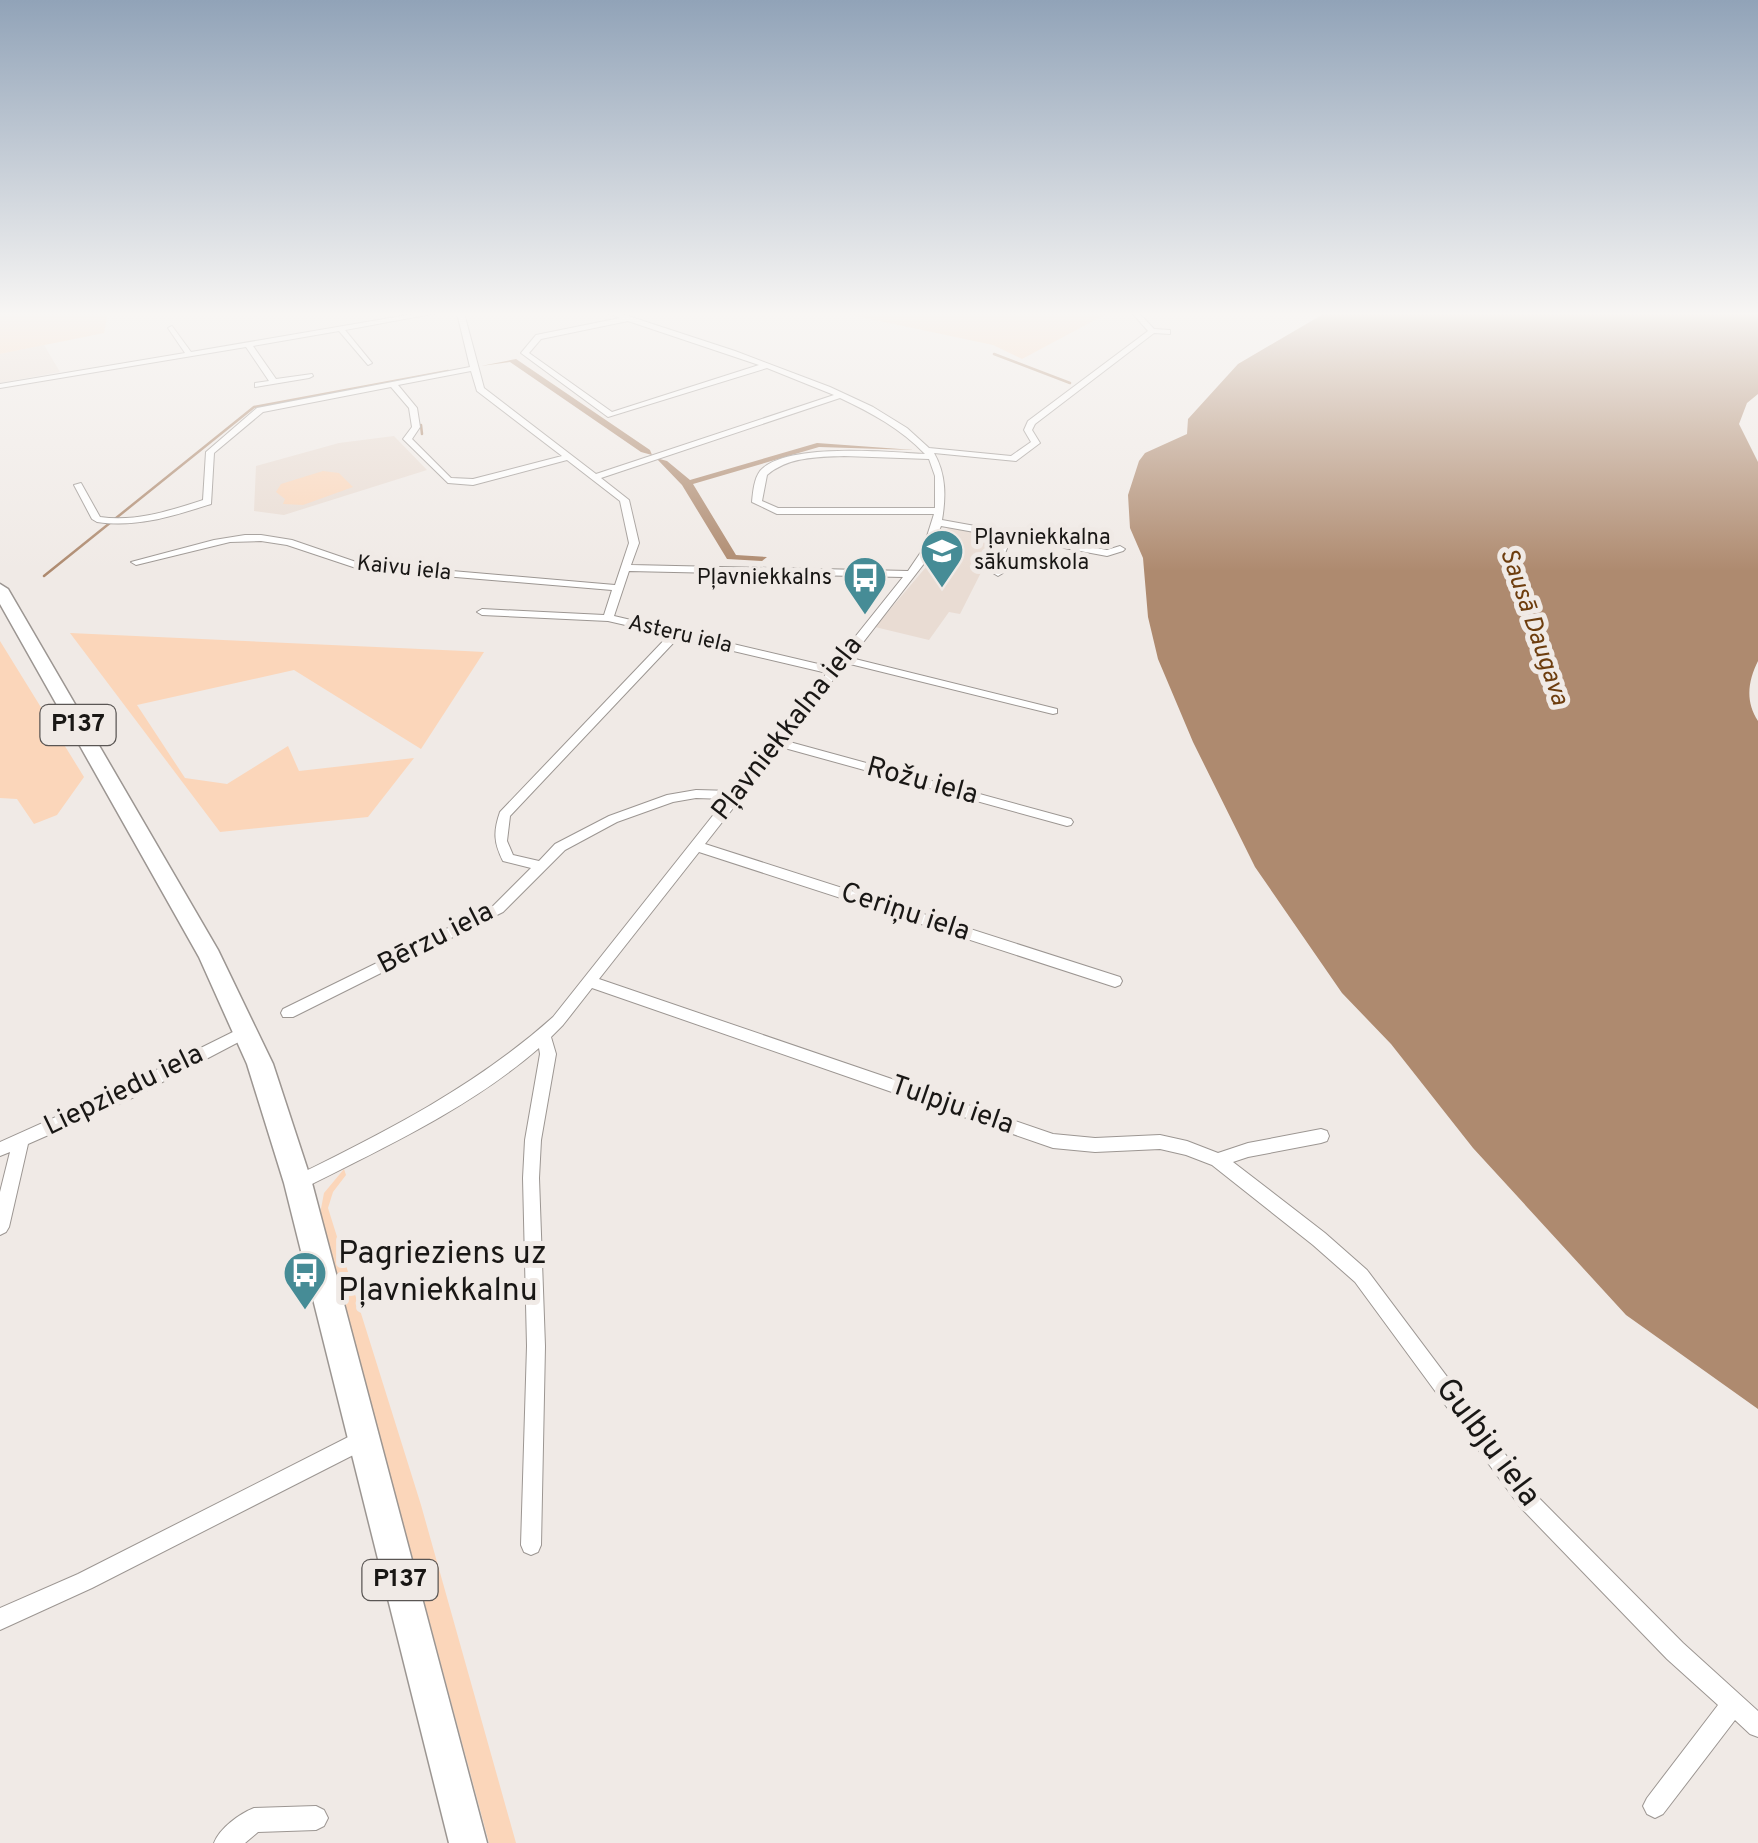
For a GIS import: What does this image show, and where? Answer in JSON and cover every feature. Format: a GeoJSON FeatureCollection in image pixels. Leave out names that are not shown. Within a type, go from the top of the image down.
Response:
{"type":"FeatureCollection","features":[{"type":"Feature","properties":{"kind":"main road","name":"P137"},"geometry":{"type":"LineString","coordinates":[[0,589],[210,956],[247,1032],[298,1183],[468,1843]]}},
{"type":"Feature","properties":{"kind":"street"},"geometry":{"type":"LineString","coordinates":[[78,485],[98,519],[118,523],[208,502],[210,452],[252,414],[323,399]]}},
{"type":"Feature","properties":{"kind":"street"},"geometry":{"type":"LineString","coordinates":[[406,399],[413,408],[416,427],[407,439],[448,480],[462,483],[497,477],[570,457]]}},
{"type":"Feature","properties":{"kind":"street","name":"Asteru iela"},"geometry":{"type":"LineString","coordinates":[[493,399],[620,495],[632,525],[634,543],[608,618],[832,671]]}},
{"type":"Feature","properties":{"kind":"street"},"geometry":{"type":"LineString","coordinates":[[589,399],[611,415],[661,399]]}},
{"type":"Feature","properties":{"kind":"street"},"geometry":{"type":"LineString","coordinates":[[598,476],[829,399]]}},
{"type":"Feature","properties":{"kind":"street"},"geometry":{"type":"LineString","coordinates":[[849,399],[883,417],[930,454]]}},
{"type":"Feature","properties":{"kind":"street"},"geometry":{"type":"LineString","coordinates":[[1063,399],[1031,423],[1028,430],[1036,443],[1014,459],[812,454],[771,466],[762,475],[756,502],[777,511],[937,517],[1007,536],[1107,553],[1118,552],[1120,548]]}},
{"type":"Feature","properties":{"kind":"street","name":"Pļavniekkalna iela"},"geometry":{"type":"LineString","coordinates":[[298,1183],[444,1106],[543,1036],[590,982],[927,551],[937,517],[941,478],[930,454]]}},
{"type":"Feature","properties":{"kind":"street"},"geometry":{"type":"LineString","coordinates":[[998,573],[998,556],[1007,536]]}},
{"type":"Feature","properties":{"kind":"street","name":"Kaivu iela"},"geometry":{"type":"LineString","coordinates":[[136,562],[238,538],[262,538],[309,546],[338,561],[359,566],[619,588]]}},
{"type":"Feature","properties":{"kind":"street"},"geometry":{"type":"LineString","coordinates":[[627,568],[910,574]]}},
{"type":"Feature","properties":{"kind":"street"},"geometry":{"type":"LineString","coordinates":[[482,612],[608,618]]}},
{"type":"Feature","properties":{"kind":"street"},"geometry":{"type":"LineString","coordinates":[[542,866],[508,858],[501,841],[504,815],[676,634]]}},
{"type":"Feature","properties":{"kind":"street"},"geometry":{"type":"LineString","coordinates":[[843,659],[1054,711]]}},
{"type":"Feature","properties":{"kind":"street","name":"Rožu iela"},"geometry":{"type":"LineString","coordinates":[[777,742],[1067,822]]}},
{"type":"Feature","properties":{"kind":"street","name":"Bērzu iela"},"geometry":{"type":"LineString","coordinates":[[288,1013],[498,909],[560,847],[642,809],[696,794],[737,795]]}},
{"type":"Feature","properties":{"kind":"street","name":"Ceriņu iela"},"geometry":{"type":"LineString","coordinates":[[695,846],[1115,981]]}},
{"type":"Feature","properties":{"kind":"street","name":"Tulpju iela"},"geometry":{"type":"LineString","coordinates":[[590,982],[1053,1141],[1095,1146],[1160,1142],[1218,1160]]}},
{"type":"Feature","properties":{"kind":"street","name":"Liepziedu iela"},"geometry":{"type":"LineString","coordinates":[[0,1149],[122,1096],[247,1032]]}},
{"type":"Feature","properties":{"kind":"street"},"geometry":{"type":"LineString","coordinates":[[531,1546],[536,1346],[531,1178],[533,1140],[548,1054],[543,1036]]}},
{"type":"Feature","properties":{"kind":"street"},"geometry":{"type":"LineString","coordinates":[[1218,1160],[1321,1136]]}},
{"type":"Feature","properties":{"kind":"street"},"geometry":{"type":"LineString","coordinates":[[0,1226],[21,1140]]}},
{"type":"Feature","properties":{"kind":"street","name":"Gulbju iela"},"geometry":{"type":"LineString","coordinates":[[1218,1160],[1360,1276],[1528,1501],[1758,1726]]}},
{"type":"Feature","properties":{"kind":"street"},"geometry":{"type":"LineString","coordinates":[[0,1619],[364,1438]]}},
{"type":"Feature","properties":{"kind":"street"},"geometry":{"type":"LineString","coordinates":[[1655,1806],[1733,1704]]}},
{"type":"Feature","properties":{"kind":"street"},"geometry":{"type":"LineString","coordinates":[[226,1843],[254,1820],[316,1818]]}},
{"type":"Feature","properties":{"kind":"shaded area"},"geometry":{"type":"Polygon","coordinates":[[[394,436],[427,470],[284,515],[254,511],[256,466],[339,443],[394,436]]]}},
{"type":"Feature","properties":{"kind":"shaded area"},"geometry":{"type":"Polygon","coordinates":[[[323,471],[339,473],[353,487],[303,505],[283,504],[285,499],[276,492],[281,484],[323,471]]]}},
{"type":"Feature","properties":{"kind":"shaded area","name":"Pļavniekkalna sākumskola"},"geometry":{"type":"Polygon","coordinates":[[[948,527],[999,537],[960,614],[949,612],[929,640],[875,627],[938,553],[948,527]]]}},
{"type":"Feature","properties":{"kind":"shaded area"},"geometry":{"type":"Polygon","coordinates":[[[70,633],[484,652],[421,749],[294,670],[137,705],[185,778],[227,784],[288,746],[299,771],[414,758],[368,817],[220,832],[70,633]]]}},
{"type":"Feature","properties":{"kind":"shaded area"},"geometry":{"type":"Polygon","coordinates":[[[0,641],[84,777],[57,815],[34,824],[17,799],[0,798],[0,641]]]}},
{"type":"Feature","properties":{"kind":"shaded area"},"geometry":{"type":"Polygon","coordinates":[[[344,1169],[346,1175],[333,1192],[328,1208],[421,1505],[516,1843],[489,1843],[320,1214],[324,1193],[344,1169]]]}},
{"type":"Feature","properties":{"kind":"water"},"geometry":{"type":"Polygon","coordinates":[[[564,399],[575,399],[652,455],[641,452],[564,399]]]}},
{"type":"Feature","properties":{"kind":"water","name":"Sausā Daugava"},"geometry":{"type":"Polygon","coordinates":[[[1206,399],[1752,399],[1739,424],[1758,462],[1758,661],[1749,691],[1758,721],[1758,1409],[1626,1315],[1473,1148],[1391,1044],[1342,993],[1255,867],[1193,742],[1158,659],[1148,617],[1143,558],[1130,528],[1128,495],[1139,461],[1145,453],[1187,434],[1188,419],[1206,399]]]}},
{"type":"Feature","properties":{"kind":"water"},"geometry":{"type":"Polygon","coordinates":[[[817,443],[914,450],[819,447],[693,484],[736,555],[767,557],[762,561],[727,559],[682,485],[656,458],[667,461],[690,480],[817,443]]]}},
{"type":"Feature","properties":{"kind":"waterway"},"geometry":{"type":"LineString","coordinates":[[44,576],[254,407],[297,399]]}},
{"type":"Feature","properties":{"kind":"waterway"},"geometry":{"type":"LineString","coordinates":[[421,425],[422,434]]}},
{"type":"Feature","properties":{"kind":"place","name":"Pļavniekkalna sākumskola"},"geometry":{"type":"Point","coordinates":[942,589]}},
{"type":"Feature","properties":{"kind":"place","name":"Pļavniekkalns"},"geometry":{"type":"Point","coordinates":[865,616]}},
{"type":"Feature","properties":{"kind":"place","name":"Pagrieziens uz Pļavniekkalnu"},"geometry":{"type":"Point","coordinates":[305,1311]}}]}
